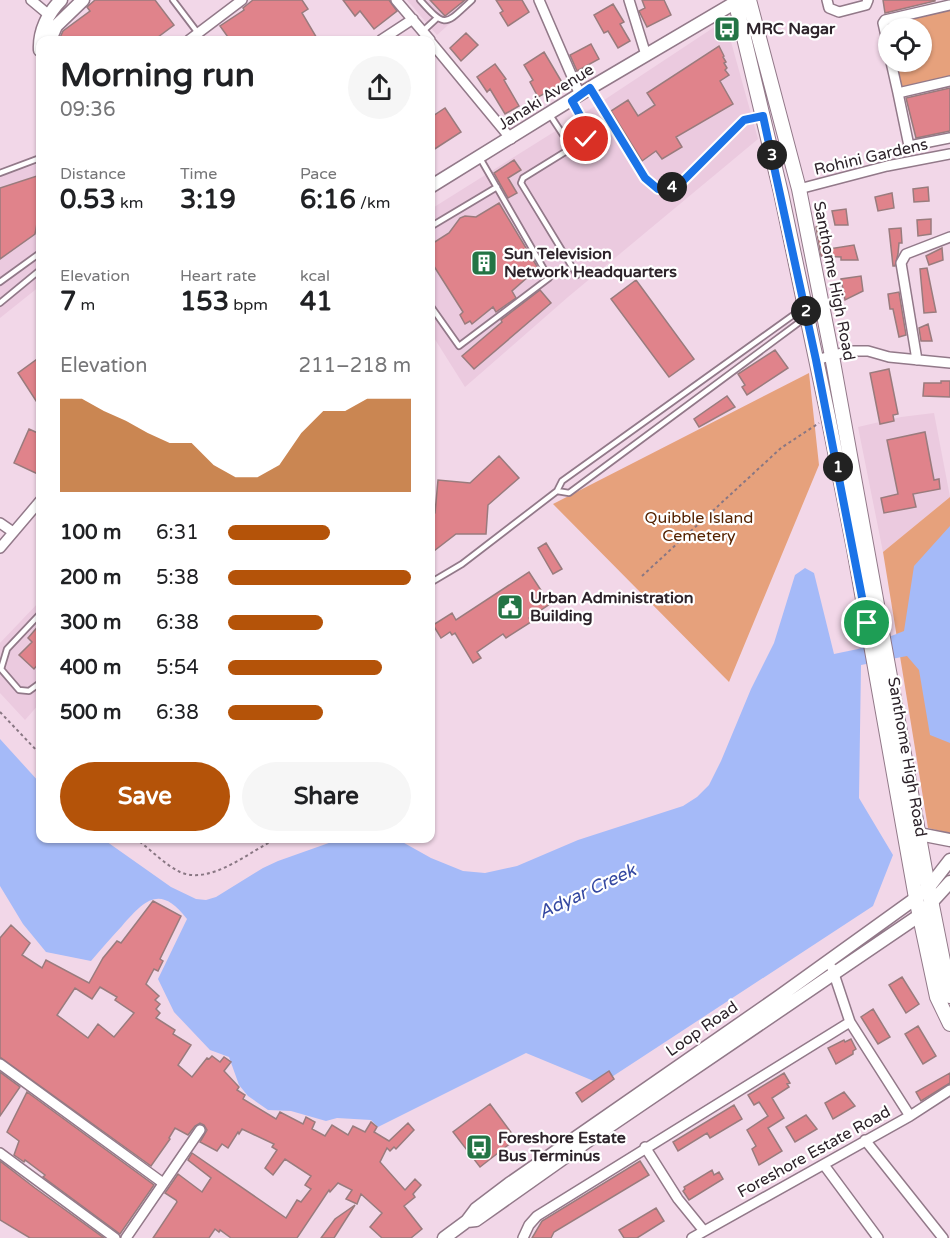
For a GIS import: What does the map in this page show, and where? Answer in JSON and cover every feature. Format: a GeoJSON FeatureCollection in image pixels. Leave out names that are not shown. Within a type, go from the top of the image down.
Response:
{"type":"FeatureCollection","features":[{"type":"Feature","properties":{"kind":"main road","name":"Santhome High Road"},"geometry":{"type":"LineString","coordinates":[[741,1],[854,549],[916,898],[937,997],[950,1024]]}},
{"type":"Feature","properties":{"kind":"main road","name":"Santhome High Road"},"geometry":{"type":"LineString","coordinates":[[741,1],[799,189],[950,996]]}},
{"type":"Feature","properties":{"kind":"street"},"geometry":{"type":"LineString","coordinates":[[30,0],[49,15]]}},
{"type":"Feature","properties":{"kind":"street"},"geometry":{"type":"LineString","coordinates":[[40,36],[49,15],[61,0]]}},
{"type":"Feature","properties":{"kind":"street"},"geometry":{"type":"LineString","coordinates":[[52,36],[56,26],[82,0]]}},
{"type":"Feature","properties":{"kind":"street"},"geometry":{"type":"LineString","coordinates":[[194,36],[242,0]]}},
{"type":"Feature","properties":{"kind":"street"},"geometry":{"type":"LineString","coordinates":[[396,0],[426,36]]}},
{"type":"Feature","properties":{"kind":"street"},"geometry":{"type":"LineString","coordinates":[[539,0],[581,95]]}},
{"type":"Feature","properties":{"kind":"street"},"geometry":{"type":"LineString","coordinates":[[628,0],[646,55]]}},
{"type":"Feature","properties":{"kind":"street"},"geometry":{"type":"LineString","coordinates":[[827,0],[829,8],[839,12],[866,5],[868,0]]}},
{"type":"Feature","properties":{"kind":"street","name":"Janaki Avenue"},"geometry":{"type":"LineString","coordinates":[[435,185],[646,55],[741,1]]}},
{"type":"Feature","properties":{"kind":"street"},"geometry":{"type":"LineString","coordinates":[[894,18],[950,5]]}},
{"type":"Feature","properties":{"kind":"street"},"geometry":{"type":"LineString","coordinates":[[387,36],[413,19]]}},
{"type":"Feature","properties":{"kind":"street"},"geometry":{"type":"LineString","coordinates":[[435,47],[511,139]]}},
{"type":"Feature","properties":{"kind":"street"},"geometry":{"type":"LineString","coordinates":[[893,72],[909,146],[950,138]]}},
{"type":"Feature","properties":{"kind":"street"},"geometry":{"type":"LineString","coordinates":[[898,93],[950,81]]}},
{"type":"Feature","properties":{"kind":"street","name":"Rohini Gardens"},"geometry":{"type":"LineString","coordinates":[[799,189],[887,166],[950,154]]}},
{"type":"Feature","properties":{"kind":"street"},"geometry":{"type":"LineString","coordinates":[[917,360],[900,263],[906,254],[950,237]]}},
{"type":"Feature","properties":{"kind":"street"},"geometry":{"type":"LineString","coordinates":[[816,360],[849,351],[868,351],[889,357],[950,363]]}},
{"type":"Feature","properties":{"kind":"street"},"geometry":{"type":"LineString","coordinates":[[0,548],[36,506]]}},
{"type":"Feature","properties":{"kind":"street"},"geometry":{"type":"LineString","coordinates":[[0,523],[13,532]]}},
{"type":"Feature","properties":{"kind":"street"},"geometry":{"type":"LineString","coordinates":[[919,834],[950,840]]}},
{"type":"Feature","properties":{"kind":"street","name":"Loop Road"},"geometry":{"type":"LineString","coordinates":[[464,1223],[476,1209],[509,1184],[916,898],[929,887],[950,860]]}},
{"type":"Feature","properties":{"kind":"street","name":"Loop Road"},"geometry":{"type":"LineString","coordinates":[[464,1223],[476,1220],[592,1138],[920,915],[950,882]]}},
{"type":"Feature","properties":{"kind":"street"},"geometry":{"type":"LineString","coordinates":[[828,961],[850,1022],[910,1116]]}},
{"type":"Feature","properties":{"kind":"street"},"geometry":{"type":"LineString","coordinates":[[523,1238],[532,1220],[537,1216],[850,1022]]}},
{"type":"Feature","properties":{"kind":"street"},"geometry":{"type":"LineString","coordinates":[[0,1064],[163,1184]]}},
{"type":"Feature","properties":{"kind":"street","name":"Foreshore Estate Road"},"geometry":{"type":"LineString","coordinates":[[692,1238],[910,1116],[950,1090]]}},
{"type":"Feature","properties":{"kind":"street"},"geometry":{"type":"LineString","coordinates":[[126,1238],[200,1130]]}},
{"type":"Feature","properties":{"kind":"street"},"geometry":{"type":"LineString","coordinates":[[865,1140],[943,1238]]}},
{"type":"Feature","properties":{"kind":"street"},"geometry":{"type":"LineString","coordinates":[[645,1147],[678,1199],[704,1231]]}},
{"type":"Feature","properties":{"kind":"street"},"geometry":{"type":"LineString","coordinates":[[0,1153],[115,1238]]}},
{"type":"Feature","properties":{"kind":"street"},"geometry":{"type":"LineString","coordinates":[[824,1165],[878,1238]]}},
{"type":"Feature","properties":{"kind":"street"},"geometry":{"type":"LineString","coordinates":[[444,1238],[464,1223]]}},
{"type":"Feature","properties":{"kind":"lane"},"geometry":{"type":"LineString","coordinates":[[173,0],[198,33]]}},
{"type":"Feature","properties":{"kind":"lane"},"geometry":{"type":"LineString","coordinates":[[420,0],[436,18],[444,21],[451,20],[472,0]]}},
{"type":"Feature","properties":{"kind":"lane"},"geometry":{"type":"LineString","coordinates":[[423,31],[436,18]]}},
{"type":"Feature","properties":{"kind":"lane"},"geometry":{"type":"LineString","coordinates":[[581,95],[645,178],[658,189],[666,189],[682,182],[744,120],[763,116]]}},
{"type":"Feature","properties":{"kind":"lane"},"geometry":{"type":"LineString","coordinates":[[576,275],[521,183],[523,178],[589,135],[581,95]]}},
{"type":"Feature","properties":{"kind":"lane"},"geometry":{"type":"LineString","coordinates":[[550,115],[572,147]]}},
{"type":"Feature","properties":{"kind":"lane"},"geometry":{"type":"LineString","coordinates":[[435,312],[459,346],[549,278],[480,158]]}},
{"type":"Feature","properties":{"kind":"lane"},"geometry":{"type":"LineString","coordinates":[[0,172],[36,160]]}},
{"type":"Feature","properties":{"kind":"lane"},"geometry":{"type":"LineString","coordinates":[[435,224],[497,187]]}},
{"type":"Feature","properties":{"kind":"lane"},"geometry":{"type":"LineString","coordinates":[[0,282],[36,256]]}},
{"type":"Feature","properties":{"kind":"lane"},"geometry":{"type":"LineString","coordinates":[[0,303],[36,273]]}},
{"type":"Feature","properties":{"kind":"lane"},"geometry":{"type":"LineString","coordinates":[[556,491],[569,493],[806,311]]}},
{"type":"Feature","properties":{"kind":"lane"},"geometry":{"type":"LineString","coordinates":[[435,580],[462,564],[556,491],[562,481],[806,311]]}},
{"type":"Feature","properties":{"kind":"lane"},"geometry":{"type":"LineString","coordinates":[[36,618],[7,649],[1,669],[19,690],[29,691],[36,686]]}},
{"type":"Feature","properties":{"kind":"path"},"geometry":{"type":"LineString","coordinates":[[642,576],[781,448],[828,416]]}},
{"type":"Feature","properties":{"kind":"path"},"geometry":{"type":"LineString","coordinates":[[0,712],[36,750]]}},
{"type":"Feature","properties":{"kind":"path"},"geometry":{"type":"LineString","coordinates":[[142,843],[179,871],[196,876],[226,867],[269,843]]}},
{"type":"Feature","properties":{"kind":"shaded area"},"geometry":{"type":"Polygon","coordinates":[[[407,0],[476,0],[437,35],[407,0]]]}},
{"type":"Feature","properties":{"kind":"shaded area"},"geometry":{"type":"Polygon","coordinates":[[[725,20],[758,139],[568,297],[465,387],[435,339],[435,206],[589,110],[725,20]]]}},
{"type":"Feature","properties":{"kind":"shaded area"},"geometry":{"type":"Polygon","coordinates":[[[36,164],[36,289],[0,318],[0,177],[36,164]]]}},
{"type":"Feature","properties":{"kind":"shaded area"},"geometry":{"type":"Polygon","coordinates":[[[934,413],[950,497],[883,552],[858,427],[901,417],[934,413]]]}},
{"type":"Feature","properties":{"kind":"shaded area"},"geometry":{"type":"Polygon","coordinates":[[[36,605],[36,708],[25,720],[0,693],[0,643],[36,605]]]}},
{"type":"Feature","properties":{"kind":"green space"},"geometry":{"type":"Polygon","coordinates":[[[950,6],[950,80],[899,90],[896,72],[932,72],[932,18],[900,18],[950,6]]]}},
{"type":"Feature","properties":{"kind":"green space","name":"Quibble Island Cemetery"},"geometry":{"type":"Polygon","coordinates":[[[809,373],[819,465],[729,682],[553,504],[809,373]]]}},
{"type":"Feature","properties":{"kind":"green space"},"geometry":{"type":"Polygon","coordinates":[[[950,497],[950,833],[928,828],[883,552],[950,497]]]}},
{"type":"Feature","properties":{"kind":"water","name":"Adyar Creek"},"geometry":{"type":"Polygon","coordinates":[[[950,526],[950,743],[930,735],[919,670],[907,656],[861,665],[859,798],[893,855],[873,906],[601,1084],[526,1053],[378,1127],[371,1120],[337,1118],[326,1121],[291,1111],[268,1110],[248,1096],[239,1085],[229,1057],[210,1050],[174,1012],[158,979],[187,919],[177,908],[161,899],[146,903],[130,917],[91,961],[46,952],[23,924],[0,886],[0,739],[36,779],[36,843],[109,843],[171,887],[196,899],[206,900],[216,897],[263,868],[329,843],[404,843],[431,858],[463,871],[485,873],[517,866],[578,840],[683,806],[709,785],[774,643],[795,575],[805,568],[814,573],[834,654],[858,649],[904,631],[914,566],[950,526]]]}},
{"type":"Feature","properties":{"kind":"building"},"geometry":{"type":"Polygon","coordinates":[[[95,0],[155,0],[174,25],[159,36],[61,36],[63,31],[90,11],[87,7],[95,0]]]}},
{"type":"Feature","properties":{"kind":"building"},"geometry":{"type":"Polygon","coordinates":[[[253,0],[302,0],[308,9],[302,13],[316,36],[227,36],[220,26],[244,10],[243,8],[253,0]]]}},
{"type":"Feature","properties":{"kind":"building"},"geometry":{"type":"Polygon","coordinates":[[[343,0],[389,0],[397,11],[374,29],[360,11],[355,16],[343,0]]]}},
{"type":"Feature","properties":{"kind":"building"},"geometry":{"type":"Polygon","coordinates":[[[430,0],[465,0],[445,16],[430,0]]]}},
{"type":"Feature","properties":{"kind":"building"},"geometry":{"type":"Polygon","coordinates":[[[496,0],[522,0],[529,12],[508,26],[500,13],[503,11],[496,0]]]}},
{"type":"Feature","properties":{"kind":"building"},"geometry":{"type":"Polygon","coordinates":[[[642,0],[664,0],[671,15],[647,27],[639,11],[645,8],[642,0]]]}},
{"type":"Feature","properties":{"kind":"building"},"geometry":{"type":"Polygon","coordinates":[[[883,0],[935,0],[935,1],[885,13],[883,0]]]}},
{"type":"Feature","properties":{"kind":"building"},"geometry":{"type":"Polygon","coordinates":[[[613,4],[624,22],[620,24],[630,41],[618,48],[608,31],[604,33],[594,15],[613,4]]]}},
{"type":"Feature","properties":{"kind":"building"},"geometry":{"type":"Polygon","coordinates":[[[466,33],[478,45],[461,61],[450,48],[466,33]]]}},
{"type":"Feature","properties":{"kind":"building"},"geometry":{"type":"Polygon","coordinates":[[[591,44],[599,59],[577,71],[570,55],[591,44]]]}},
{"type":"Feature","properties":{"kind":"building"},"geometry":{"type":"Polygon","coordinates":[[[719,46],[726,62],[724,63],[727,68],[725,70],[729,75],[720,81],[733,104],[676,137],[682,147],[662,159],[656,151],[642,161],[611,111],[628,100],[638,116],[655,105],[647,93],[719,46]]]}},
{"type":"Feature","properties":{"kind":"building"},"geometry":{"type":"Polygon","coordinates":[[[544,52],[563,84],[538,97],[530,82],[533,80],[524,65],[544,52]]]}},
{"type":"Feature","properties":{"kind":"building"},"geometry":{"type":"Polygon","coordinates":[[[495,64],[506,79],[504,80],[519,106],[505,114],[490,89],[487,92],[477,77],[495,64]]]}},
{"type":"Feature","properties":{"kind":"building"},"geometry":{"type":"Polygon","coordinates":[[[950,88],[950,131],[916,138],[906,98],[950,88]]]}},
{"type":"Feature","properties":{"kind":"building"},"geometry":{"type":"Polygon","coordinates":[[[445,108],[461,132],[435,149],[435,115],[445,108]]]}},
{"type":"Feature","properties":{"kind":"building"},"geometry":{"type":"Polygon","coordinates":[[[577,119],[581,127],[569,135],[564,127],[577,119]]]}},
{"type":"Feature","properties":{"kind":"building"},"geometry":{"type":"Polygon","coordinates":[[[514,160],[521,170],[508,178],[517,193],[508,198],[494,173],[514,160]]]}},
{"type":"Feature","properties":{"kind":"building"},"geometry":{"type":"Polygon","coordinates":[[[36,176],[35,234],[0,259],[0,188],[36,176]]]}},
{"type":"Feature","properties":{"kind":"building"},"geometry":{"type":"Polygon","coordinates":[[[928,187],[929,201],[914,202],[913,189],[928,187]]]}},
{"type":"Feature","properties":{"kind":"building"},"geometry":{"type":"Polygon","coordinates":[[[892,193],[894,208],[878,211],[875,197],[892,193]]]}},
{"type":"Feature","properties":{"kind":"building","name":"Sun Television Network Headquarters"},"geometry":{"type":"Polygon","coordinates":[[[499,203],[538,268],[512,291],[516,298],[496,312],[493,307],[472,324],[470,321],[465,324],[460,315],[463,312],[435,268],[435,242],[449,233],[460,218],[476,217],[499,203]]]}},
{"type":"Feature","properties":{"kind":"building"},"geometry":{"type":"Polygon","coordinates":[[[846,209],[848,225],[835,225],[832,211],[846,209]]]}},
{"type":"Feature","properties":{"kind":"building"},"geometry":{"type":"Polygon","coordinates":[[[931,219],[931,234],[918,236],[917,220],[931,219]]]}},
{"type":"Feature","properties":{"kind":"building"},"geometry":{"type":"Polygon","coordinates":[[[823,225],[829,249],[854,245],[858,260],[841,260],[841,257],[821,256],[816,227],[823,225]]]}},
{"type":"Feature","properties":{"kind":"building"},"geometry":{"type":"Polygon","coordinates":[[[901,228],[902,243],[899,243],[895,266],[893,266],[889,229],[901,228]]]}},
{"type":"Feature","properties":{"kind":"building"},"geometry":{"type":"Polygon","coordinates":[[[942,248],[943,260],[929,265],[926,256],[942,248]]]}},
{"type":"Feature","properties":{"kind":"building"},"geometry":{"type":"Polygon","coordinates":[[[927,268],[936,312],[924,313],[920,269],[927,268]]]}},
{"type":"Feature","properties":{"kind":"building"},"geometry":{"type":"Polygon","coordinates":[[[861,276],[863,291],[845,300],[841,279],[861,276]]]}},
{"type":"Feature","properties":{"kind":"building"},"geometry":{"type":"Polygon","coordinates":[[[636,280],[694,359],[669,377],[611,299],[636,280]]]}},
{"type":"Feature","properties":{"kind":"building"},"geometry":{"type":"Polygon","coordinates":[[[540,290],[551,303],[474,369],[462,356],[502,322],[501,320],[540,290]]]}},
{"type":"Feature","properties":{"kind":"building"},"geometry":{"type":"Polygon","coordinates":[[[899,292],[906,335],[899,337],[888,294],[899,292]]]}},
{"type":"Feature","properties":{"kind":"building"},"geometry":{"type":"Polygon","coordinates":[[[928,324],[932,341],[921,341],[919,328],[928,324]]]}},
{"type":"Feature","properties":{"kind":"building"},"geometry":{"type":"Polygon","coordinates":[[[775,350],[788,368],[747,395],[742,387],[745,385],[738,374],[775,350]]]}},
{"type":"Feature","properties":{"kind":"building"},"geometry":{"type":"Polygon","coordinates":[[[36,360],[36,401],[18,373],[36,360]]]}},
{"type":"Feature","properties":{"kind":"building"},"geometry":{"type":"Polygon","coordinates":[[[889,369],[898,414],[893,415],[894,421],[880,424],[870,373],[889,369]]]}},
{"type":"Feature","properties":{"kind":"building"},"geometry":{"type":"Polygon","coordinates":[[[941,381],[950,381],[950,397],[923,396],[924,383],[941,383],[941,381]]]}},
{"type":"Feature","properties":{"kind":"building"},"geometry":{"type":"Polygon","coordinates":[[[727,396],[735,407],[699,427],[694,419],[727,396]]]}},
{"type":"Feature","properties":{"kind":"building"},"geometry":{"type":"Polygon","coordinates":[[[29,429],[36,432],[36,473],[14,463],[29,429]]]}},
{"type":"Feature","properties":{"kind":"building"},"geometry":{"type":"Polygon","coordinates":[[[925,432],[934,480],[939,479],[940,489],[913,494],[916,507],[884,513],[881,498],[898,494],[887,440],[925,432]]]}},
{"type":"Feature","properties":{"kind":"building"},"geometry":{"type":"Polygon","coordinates":[[[499,456],[519,478],[488,505],[486,534],[456,534],[435,550],[438,480],[470,483],[499,456]]]}},
{"type":"Feature","properties":{"kind":"building"},"geometry":{"type":"Polygon","coordinates":[[[546,543],[562,569],[553,574],[538,548],[546,543]]]}},
{"type":"Feature","properties":{"kind":"building","name":"Urban Administration Building"},"geometry":{"type":"Polygon","coordinates":[[[529,572],[550,604],[529,618],[531,622],[506,638],[503,634],[477,652],[481,658],[473,663],[455,633],[452,635],[450,632],[441,638],[435,628],[435,624],[452,613],[456,620],[529,572]]]}},
{"type":"Feature","properties":{"kind":"building"},"geometry":{"type":"Polygon","coordinates":[[[36,629],[36,667],[34,669],[19,655],[32,642],[28,638],[36,629]]]}},
{"type":"Feature","properties":{"kind":"building"},"geometry":{"type":"Polygon","coordinates":[[[153,901],[181,916],[160,959],[163,961],[158,971],[154,969],[146,984],[159,996],[155,1000],[160,1004],[156,1009],[160,1013],[156,1018],[175,1030],[173,1034],[191,1045],[178,1065],[192,1077],[207,1058],[212,1056],[220,1062],[224,1057],[231,1062],[224,1071],[239,1087],[237,1090],[245,1095],[243,1099],[276,1119],[280,1112],[303,1124],[306,1117],[315,1122],[312,1129],[325,1136],[332,1125],[348,1135],[353,1126],[365,1132],[371,1122],[377,1127],[374,1132],[389,1141],[408,1123],[414,1130],[396,1149],[394,1147],[390,1151],[387,1148],[380,1162],[405,1190],[415,1179],[421,1185],[413,1194],[415,1197],[404,1206],[422,1229],[411,1238],[382,1238],[370,1227],[382,1213],[361,1194],[357,1204],[346,1199],[352,1190],[338,1183],[330,1192],[329,1190],[297,1238],[231,1238],[215,1229],[209,1238],[153,1238],[177,1202],[165,1193],[178,1174],[202,1192],[211,1178],[188,1160],[192,1153],[286,1218],[297,1200],[301,1202],[311,1189],[305,1185],[311,1176],[285,1159],[273,1175],[265,1168],[277,1150],[272,1147],[274,1144],[242,1129],[228,1148],[222,1144],[217,1151],[200,1142],[207,1130],[200,1123],[188,1135],[175,1128],[151,1166],[0,1057],[0,938],[11,925],[30,943],[22,955],[42,968],[46,960],[89,983],[103,958],[117,941],[121,943],[153,901]],[[100,987],[92,999],[75,988],[57,1015],[88,1038],[98,1024],[114,1037],[134,1013],[115,1000],[117,997],[100,987]]]}},
{"type":"Feature","properties":{"kind":"building"},"geometry":{"type":"Polygon","coordinates":[[[902,977],[919,1004],[906,1013],[889,985],[902,977]]]}},
{"type":"Feature","properties":{"kind":"building"},"geometry":{"type":"Polygon","coordinates":[[[873,1009],[890,1037],[878,1044],[861,1017],[873,1009]]]}},
{"type":"Feature","properties":{"kind":"building"},"geometry":{"type":"Polygon","coordinates":[[[918,1026],[936,1056],[923,1064],[905,1034],[918,1026]]]}},
{"type":"Feature","properties":{"kind":"building"},"geometry":{"type":"Polygon","coordinates":[[[851,1039],[856,1049],[853,1054],[836,1064],[828,1048],[851,1039]]]}},
{"type":"Feature","properties":{"kind":"building"},"geometry":{"type":"Polygon","coordinates":[[[609,1071],[614,1079],[582,1102],[576,1093],[609,1071]]]}},
{"type":"Feature","properties":{"kind":"building"},"geometry":{"type":"Polygon","coordinates":[[[0,1072],[20,1087],[0,1116],[0,1072]]]}},
{"type":"Feature","properties":{"kind":"building"},"geometry":{"type":"Polygon","coordinates":[[[784,1073],[790,1083],[787,1084],[789,1087],[772,1098],[784,1118],[768,1128],[782,1151],[759,1165],[752,1149],[756,1146],[747,1130],[768,1116],[759,1102],[754,1105],[748,1095],[784,1073]]]}},
{"type":"Feature","properties":{"kind":"building"},"geometry":{"type":"Polygon","coordinates":[[[950,1073],[950,1083],[921,1101],[916,1092],[950,1073]]]}},
{"type":"Feature","properties":{"kind":"building"},"geometry":{"type":"Polygon","coordinates":[[[27,1092],[154,1185],[120,1234],[43,1177],[45,1175],[25,1160],[24,1162],[14,1155],[19,1141],[7,1132],[27,1092]]]}},
{"type":"Feature","properties":{"kind":"building"},"geometry":{"type":"Polygon","coordinates":[[[844,1092],[855,1106],[833,1119],[825,1103],[844,1092]]]}},
{"type":"Feature","properties":{"kind":"building"},"geometry":{"type":"Polygon","coordinates":[[[490,1104],[516,1139],[480,1167],[453,1132],[490,1104]]]}},
{"type":"Feature","properties":{"kind":"building"},"geometry":{"type":"Polygon","coordinates":[[[734,1105],[742,1119],[710,1138],[707,1133],[678,1151],[673,1142],[734,1105]]]}},
{"type":"Feature","properties":{"kind":"building"},"geometry":{"type":"Polygon","coordinates":[[[806,1115],[817,1129],[795,1142],[786,1127],[806,1115]]]}},
{"type":"Feature","properties":{"kind":"building"},"geometry":{"type":"Polygon","coordinates":[[[0,1161],[104,1238],[30,1238],[0,1220],[0,1161]]]}},
{"type":"Feature","properties":{"kind":"building"},"geometry":{"type":"Polygon","coordinates":[[[640,1161],[649,1175],[554,1232],[551,1238],[532,1238],[542,1221],[640,1161]]]}},
{"type":"Feature","properties":{"kind":"building"},"geometry":{"type":"Polygon","coordinates":[[[712,1170],[714,1175],[719,1172],[723,1179],[689,1200],[683,1191],[684,1187],[712,1170]]]}},
{"type":"Feature","properties":{"kind":"building"},"geometry":{"type":"Polygon","coordinates":[[[355,1205],[334,1238],[321,1238],[335,1219],[355,1205]]]}},
{"type":"Feature","properties":{"kind":"building"},"geometry":{"type":"Polygon","coordinates":[[[656,1208],[664,1221],[637,1238],[624,1238],[619,1230],[656,1208]]]}},
{"type":"Feature","properties":{"kind":"place","name":"MRC Nagar"},"geometry":{"type":"Point","coordinates":[727,29]}},
{"type":"Feature","properties":{"kind":"place","name":"Sun Television Network Headquarters"},"geometry":{"type":"Point","coordinates":[484,263]}},
{"type":"Feature","properties":{"kind":"place","name":"Urban Administration Building"},"geometry":{"type":"Point","coordinates":[510,607]}},
{"type":"Feature","properties":{"kind":"place","name":"Foreshore Estate Bus Terminus"},"geometry":{"type":"Point","coordinates":[479,1147]}},
{"type":"Feature","properties":{"kind":"route"},"geometry":{"type":"LineString","coordinates":[[586,139],[589,135],[588,130],[572,101],[590,88],[645,178],[658,189],[666,189],[690,176],[744,120],[763,116],[816,360],[867,623]]}}]}
